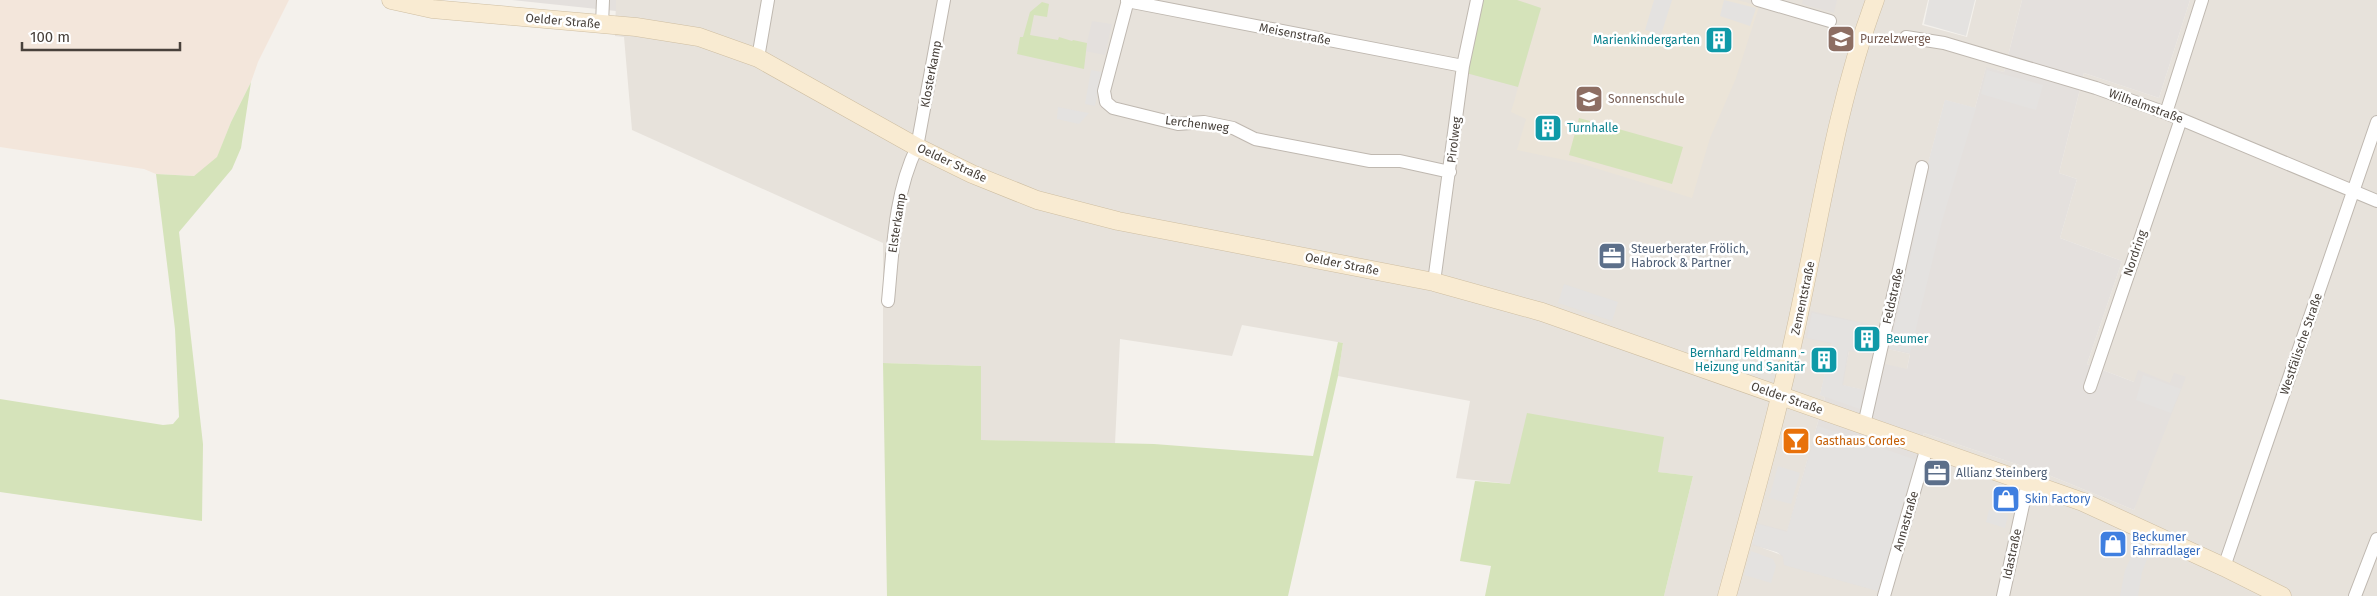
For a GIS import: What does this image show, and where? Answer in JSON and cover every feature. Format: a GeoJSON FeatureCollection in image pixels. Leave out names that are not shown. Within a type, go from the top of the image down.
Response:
{"type":"FeatureCollection","features":[{"type":"Feature","properties":{"kind":"street","name":"Oelder Straße"},"geometry":{"type":"LineString","coordinates":[[391,0],[432,9],[602,24],[699,37],[758,58],[917,147],[988,180],[1037,200],[1118,221],[1434,282],[1542,312],[2083,502],[2282,596]]}},
{"type":"Feature","properties":{"kind":"street"},"geometry":{"type":"LineString","coordinates":[[602,24],[603,0]]}},
{"type":"Feature","properties":{"kind":"street"},"geometry":{"type":"LineString","coordinates":[[758,58],[768,0]]}},
{"type":"Feature","properties":{"kind":"street","name":"Klosterkamp"},"geometry":{"type":"LineString","coordinates":[[917,147],[944,0]]}},
{"type":"Feature","properties":{"kind":"street","name":"Pirolweg"},"geometry":{"type":"LineString","coordinates":[[1434,282],[1463,66],[1477,0]]}},
{"type":"Feature","properties":{"kind":"street"},"geometry":{"type":"LineString","coordinates":[[1758,0],[1830,21]]}},
{"type":"Feature","properties":{"kind":"street","name":"Zementstraße"},"geometry":{"type":"LineString","coordinates":[[1727,596],[1781,396],[1842,103],[1863,32],[1875,0]]}},
{"type":"Feature","properties":{"kind":"street"},"geometry":{"type":"LineString","coordinates":[[2166,113],[2202,0]]}},
{"type":"Feature","properties":{"kind":"street","name":"Meisenstraße"},"geometry":{"type":"LineString","coordinates":[[1127,1],[1463,66]]}},
{"type":"Feature","properties":{"kind":"street","name":"Lerchenweg"},"geometry":{"type":"LineString","coordinates":[[1127,1],[1104,91],[1106,102],[1113,108],[1178,124],[1204,122],[1233,128],[1255,138],[1370,161],[1400,161],[1450,172]]}},
{"type":"Feature","properties":{"kind":"street","name":"Wilhelmstraße"},"geometry":{"type":"LineString","coordinates":[[1906,37],[1944,43],[2030,68],[2166,113],[2377,201]]}},
{"type":"Feature","properties":{"kind":"street","name":"Nordring"},"geometry":{"type":"LineString","coordinates":[[2090,387],[2181,119]]}},
{"type":"Feature","properties":{"kind":"street","name":"Westfälische Straße"},"geometry":{"type":"LineString","coordinates":[[2224,567],[2377,122]]}},
{"type":"Feature","properties":{"kind":"street","name":"Elsterkamp"},"geometry":{"type":"LineString","coordinates":[[888,301],[894,241],[902,190],[909,164],[917,147]]}},
{"type":"Feature","properties":{"kind":"street","name":"Feldstraße"},"geometry":{"type":"LineString","coordinates":[[1864,425],[1922,168]]}},
{"type":"Feature","properties":{"kind":"street","name":"Annastraße"},"geometry":{"type":"LineString","coordinates":[[1884,596],[1927,447]]}},
{"type":"Feature","properties":{"kind":"street","name":"Idastraße"},"geometry":{"type":"LineString","coordinates":[[2003,596],[2028,482]]}},
{"type":"Feature","properties":{"kind":"street"},"geometry":{"type":"LineString","coordinates":[[2355,596],[2377,539]]}},
{"type":"Feature","properties":{"kind":"shaded area"},"geometry":{"type":"Polygon","coordinates":[[[0,0],[289,0],[258,62],[217,158],[194,176],[156,174],[144,169],[0,147],[0,0]]]}},
{"type":"Feature","properties":{"kind":"shaded area"},"geometry":{"type":"Polygon","coordinates":[[[512,0],[616,0],[616,11],[512,0]]]}},
{"type":"Feature","properties":{"kind":"shaded area"},"geometry":{"type":"Polygon","coordinates":[[[616,0],[1928,0],[1922,25],[1967,37],[1976,0],[2022,0],[2004,72],[1986,68],[1975,108],[1945,100],[1928,164],[1888,349],[1910,354],[1907,369],[1878,393],[1842,385],[1849,351],[1832,344],[1820,395],[1825,397],[1787,532],[1757,524],[1752,544],[1878,591],[1924,433],[2046,474],[2134,510],[2171,383],[2134,382],[2087,364],[2122,261],[2060,238],[2077,179],[2059,173],[2084,73],[2159,98],[2190,0],[2377,0],[2377,596],[1664,596],[1693,476],[1657,472],[1510,484],[1456,478],[1470,401],[1338,376],[1343,343],[1242,325],[1232,356],[1120,339],[1115,444],[981,440],[981,366],[883,363],[883,243],[632,130],[624,37],[615,36],[616,0]]]}},
{"type":"Feature","properties":{"kind":"shaded area","name":"Sonnenschule"},"geometry":{"type":"Polygon","coordinates":[[[1517,0],[1738,0],[1759,6],[1736,78],[1710,138],[1692,198],[1579,163],[1517,150],[1526,119],[1511,112],[1541,8],[1517,0]]]}},
{"type":"Feature","properties":{"kind":"shaded area"},"geometry":{"type":"Polygon","coordinates":[[[1654,0],[1672,0],[1661,35],[1645,30],[1654,0]]]}},
{"type":"Feature","properties":{"kind":"shaded area"},"geometry":{"type":"Polygon","coordinates":[[[1724,0],[1756,8],[1750,26],[1720,16],[1724,0]]]}},
{"type":"Feature","properties":{"kind":"shaded area"},"geometry":{"type":"Polygon","coordinates":[[[1803,0],[1837,0],[1834,13],[1802,4],[1803,0]]]}},
{"type":"Feature","properties":{"kind":"shaded area"},"geometry":{"type":"Polygon","coordinates":[[[1929,0],[1975,0],[1966,36],[1924,24],[1929,0]]]}},
{"type":"Feature","properties":{"kind":"shaded area","name":"Beumer"},"geometry":{"type":"Polygon","coordinates":[[[2022,0],[2190,0],[2159,98],[2084,73],[2059,173],[2077,179],[2060,238],[2122,261],[2087,364],[2134,382],[2138,370],[2170,383],[2174,373],[2186,377],[2134,510],[2046,474],[1924,433],[1878,591],[1784,565],[1783,557],[1777,552],[1752,545],[1757,523],[1787,531],[1825,397],[1820,395],[1832,344],[1805,338],[1811,311],[1878,326],[1872,355],[1849,351],[1843,385],[1878,393],[1885,364],[1907,369],[1910,354],[1888,349],[1928,164],[1945,100],[1975,108],[1986,67],[2004,72],[2022,0]]]}},
{"type":"Feature","properties":{"kind":"shaded area"},"geometry":{"type":"Polygon","coordinates":[[[1092,21],[1112,24],[1105,55],[1085,51],[1092,21]]]}},
{"type":"Feature","properties":{"kind":"shaded area"},"geometry":{"type":"Polygon","coordinates":[[[1091,70],[1102,72],[1095,106],[1085,104],[1091,70]]]}},
{"type":"Feature","properties":{"kind":"shaded area"},"geometry":{"type":"Polygon","coordinates":[[[1987,70],[2043,85],[2036,110],[1981,94],[1987,70]]]}},
{"type":"Feature","properties":{"kind":"shaded area","name":"Beumer"},"geometry":{"type":"Polygon","coordinates":[[[1945,100],[1976,108],[1942,221],[1910,353],[1890,349],[1929,172],[1928,164],[1945,100]]]}},
{"type":"Feature","properties":{"kind":"shaded area"},"geometry":{"type":"Polygon","coordinates":[[[1058,107],[1089,113],[1079,124],[1057,119],[1058,107]]]}},
{"type":"Feature","properties":{"kind":"shaded area"},"geometry":{"type":"Polygon","coordinates":[[[1564,284],[1618,302],[1612,321],[1558,303],[1564,284]]]}},
{"type":"Feature","properties":{"kind":"shaded area","name":"Beumer"},"geometry":{"type":"Polygon","coordinates":[[[1812,313],[1861,323],[1855,351],[1848,350],[1842,385],[1863,390],[1860,409],[1820,395],[1832,343],[1807,338],[1812,313]]]}},
{"type":"Feature","properties":{"kind":"shaded area"},"geometry":{"type":"Polygon","coordinates":[[[2143,375],[2181,389],[2171,413],[2136,400],[2143,375]]]}},
{"type":"Feature","properties":{"kind":"shaded area"},"geometry":{"type":"Polygon","coordinates":[[[1818,426],[1916,460],[1878,591],[1784,565],[1783,556],[1777,552],[1752,544],[1758,524],[1787,532],[1818,426]]]}},
{"type":"Feature","properties":{"kind":"shaded area"},"geometry":{"type":"Polygon","coordinates":[[[1778,466],[1800,473],[1791,504],[1769,498],[1778,466]]]}},
{"type":"Feature","properties":{"kind":"shaded area"},"geometry":{"type":"Polygon","coordinates":[[[1989,510],[2008,515],[2005,528],[1986,522],[1989,510]]]}},
{"type":"Feature","properties":{"kind":"shaded area"},"geometry":{"type":"Polygon","coordinates":[[[2136,547],[2149,554],[2142,572],[2138,596],[2120,596],[2125,570],[2136,547]]]}},
{"type":"Feature","properties":{"kind":"shaded area"},"geometry":{"type":"Polygon","coordinates":[[[1751,551],[1773,559],[1776,566],[1771,583],[1744,575],[1751,551]]]}},
{"type":"Feature","properties":{"kind":"green space"},"geometry":{"type":"Polygon","coordinates":[[[1482,0],[1517,0],[1541,8],[1518,87],[1466,73],[1482,0]]]}},
{"type":"Feature","properties":{"kind":"green space"},"geometry":{"type":"Polygon","coordinates":[[[1042,2],[1049,4],[1047,17],[1034,15],[1030,35],[1058,40],[1059,37],[1087,43],[1084,69],[1017,54],[1020,37],[1023,37],[1030,12],[1042,2]]]}},
{"type":"Feature","properties":{"kind":"green space"},"geometry":{"type":"Polygon","coordinates":[[[251,82],[241,148],[232,169],[179,232],[203,444],[202,521],[0,492],[0,399],[163,425],[173,424],[179,417],[175,329],[156,174],[194,176],[217,157],[231,122],[251,82]]]}},
{"type":"Feature","properties":{"kind":"green space"},"geometry":{"type":"Polygon","coordinates":[[[1579,118],[1683,147],[1672,184],[1569,155],[1579,118]]]}},
{"type":"Feature","properties":{"kind":"green space"},"geometry":{"type":"Polygon","coordinates":[[[1338,342],[1343,343],[1338,376],[1288,596],[887,596],[883,363],[981,366],[981,440],[1154,444],[1313,456],[1338,342]]]}},
{"type":"Feature","properties":{"kind":"green space"},"geometry":{"type":"Polygon","coordinates":[[[1527,413],[1664,437],[1658,472],[1693,476],[1664,596],[1485,596],[1491,566],[1460,561],[1475,481],[1510,484],[1527,413]]]}},
{"type":"Feature","properties":{"kind":"place","name":"Purzelzwerge"},"geometry":{"type":"Point","coordinates":[1841,39]}},
{"type":"Feature","properties":{"kind":"place","name":"Marienkindergarten"},"geometry":{"type":"Point","coordinates":[1719,40]}},
{"type":"Feature","properties":{"kind":"place","name":"Sonnenschule"},"geometry":{"type":"Point","coordinates":[1589,99]}},
{"type":"Feature","properties":{"kind":"place","name":"Turnhalle"},"geometry":{"type":"Point","coordinates":[1548,128]}},
{"type":"Feature","properties":{"kind":"place","name":"Steuerberater Frölich, Habrock & Partner"},"geometry":{"type":"Point","coordinates":[1612,256]}},
{"type":"Feature","properties":{"kind":"place","name":"Beumer"},"geometry":{"type":"Point","coordinates":[1867,339]}},
{"type":"Feature","properties":{"kind":"place","name":"Bernhard Feldmann - Heizung und Sanitär"},"geometry":{"type":"Point","coordinates":[1824,360]}},
{"type":"Feature","properties":{"kind":"place","name":"Gasthaus Cordes"},"geometry":{"type":"Point","coordinates":[1796,441]}},
{"type":"Feature","properties":{"kind":"place","name":"Allianz Steinberg"},"geometry":{"type":"Point","coordinates":[1937,473]}},
{"type":"Feature","properties":{"kind":"place","name":"Skin Factory"},"geometry":{"type":"Point","coordinates":[2006,499]}},
{"type":"Feature","properties":{"kind":"place","name":"Beckumer Fahrradlager"},"geometry":{"type":"Point","coordinates":[2113,544]}}]}
